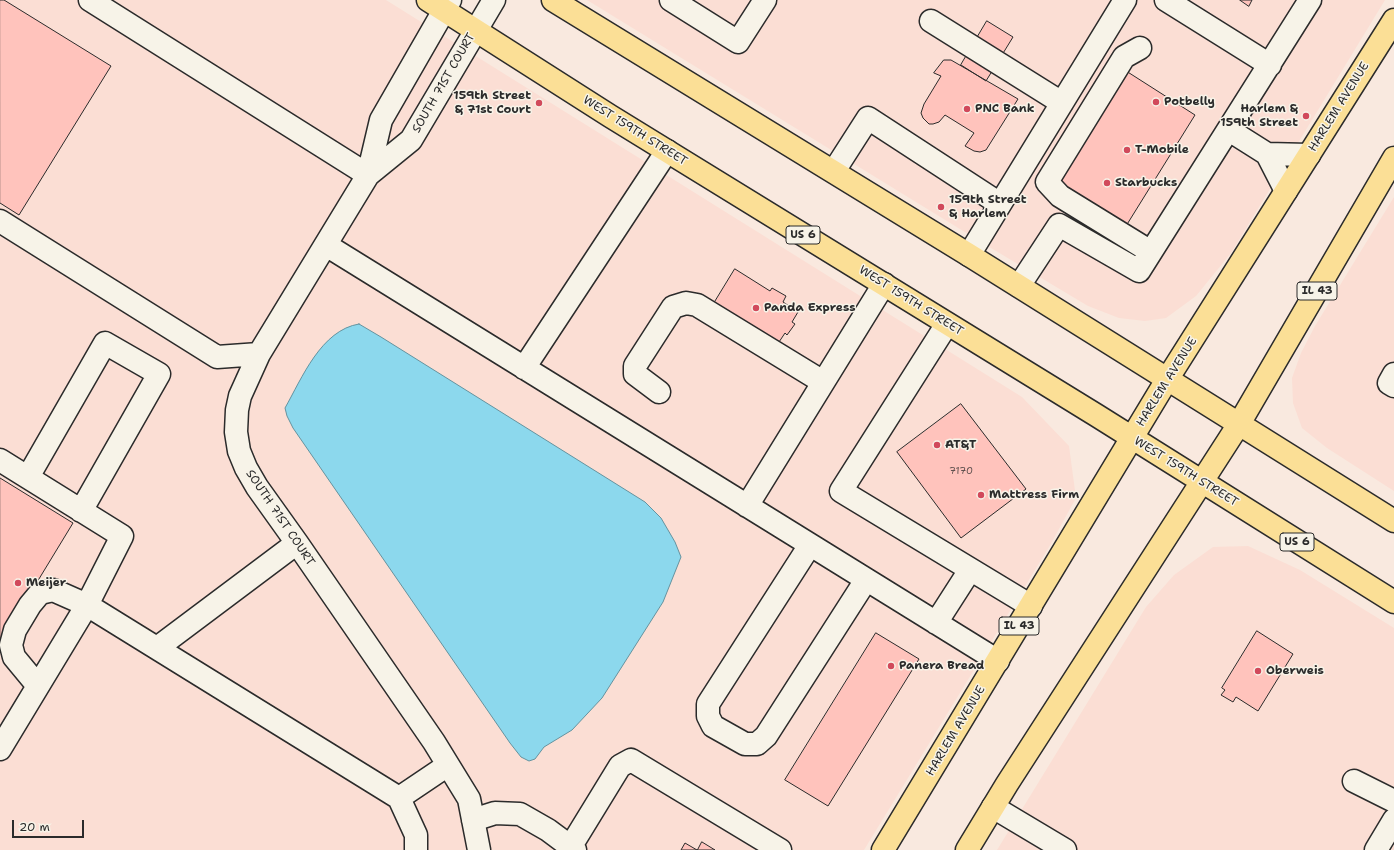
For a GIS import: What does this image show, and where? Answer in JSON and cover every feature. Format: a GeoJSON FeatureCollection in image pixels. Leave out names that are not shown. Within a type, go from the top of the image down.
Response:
{"type":"FeatureCollection","features":[{"type":"Feature","properties":{"kind":"main road"},"geometry":{"type":"LineString","coordinates":[[553,0],[834,171],[1394,520]]}},
{"type":"Feature","properties":{"kind":"main road","name":"WEST 159TH STREET"},"geometry":{"type":"LineString","coordinates":[[441,3],[476,30],[667,151],[884,284],[1394,602]]}},
{"type":"Feature","properties":{"kind":"main road","name":"HARLEM AVENUE"},"geometry":{"type":"LineString","coordinates":[[883,850],[1168,378],[1394,20]]}},
{"type":"Feature","properties":{"kind":"main road","name":"IL 43"},"geometry":{"type":"LineString","coordinates":[[966,850],[1239,424],[1394,158]]}},
{"type":"Feature","properties":{"kind":"street"},"geometry":{"type":"LineString","coordinates":[[90,0],[368,175]]}},
{"type":"Feature","properties":{"kind":"street","name":"SOUTH 71ST COURT"},"geometry":{"type":"LineString","coordinates":[[368,175],[411,140],[494,0]]}},
{"type":"Feature","properties":{"kind":"street"},"geometry":{"type":"LineString","coordinates":[[674,1],[738,42],[765,0]]}},
{"type":"Feature","properties":{"kind":"street"},"geometry":{"type":"LineString","coordinates":[[969,255],[1124,0]]}},
{"type":"Feature","properties":{"kind":"street"},"geometry":{"type":"LineString","coordinates":[[1166,0],[1270,65]]}},
{"type":"Feature","properties":{"kind":"street"},"geometry":{"type":"LineString","coordinates":[[1019,286],[1059,225],[1139,271],[1310,0]]}},
{"type":"Feature","properties":{"kind":"street","name":"SOUTH 71ST COURT"},"geometry":{"type":"LineString","coordinates":[[441,3],[381,120],[368,175],[259,354],[240,396],[237,410],[236,432],[239,451],[246,468],[257,487],[434,742],[469,799],[479,850]]}},
{"type":"Feature","properties":{"kind":"street"},"geometry":{"type":"LineString","coordinates":[[931,21],[1062,104]]}},
{"type":"Feature","properties":{"kind":"street"},"geometry":{"type":"LineString","coordinates":[[1140,48],[1124,57],[1047,182],[1060,196],[1151,252]]}},
{"type":"Feature","properties":{"kind":"street"},"geometry":{"type":"LineString","coordinates":[[834,171],[868,118],[1000,204]]}},
{"type":"Feature","properties":{"kind":"street"},"geometry":{"type":"LineString","coordinates":[[1229,130],[1267,154],[1286,191]]}},
{"type":"Feature","properties":{"kind":"street"},"geometry":{"type":"LineString","coordinates":[[524,368],[667,151]]}},
{"type":"Feature","properties":{"kind":"street"},"geometry":{"type":"LineString","coordinates":[[1267,154],[1309,155]]}},
{"type":"Feature","properties":{"kind":"street"},"geometry":{"type":"LineString","coordinates":[[0,221],[217,357],[259,354]]}},
{"type":"Feature","properties":{"kind":"street"},"geometry":{"type":"LineString","coordinates":[[326,245],[998,661]]}},
{"type":"Feature","properties":{"kind":"street"},"geometry":{"type":"LineString","coordinates":[[747,506],[884,284]]}},
{"type":"Feature","properties":{"kind":"street"},"geometry":{"type":"LineString","coordinates":[[659,392],[635,374],[635,366],[673,307],[686,303],[697,306],[823,382]]}},
{"type":"Feature","properties":{"kind":"street"},"geometry":{"type":"LineString","coordinates":[[947,324],[841,491],[1031,606]]}},
{"type":"Feature","properties":{"kind":"street"},"geometry":{"type":"LineString","coordinates":[[28,477],[105,343],[159,374],[81,510]]}},
{"type":"Feature","properties":{"kind":"street"},"geometry":{"type":"LineString","coordinates":[[1394,374],[1389,383],[1394,386]]}},
{"type":"Feature","properties":{"kind":"street"},"geometry":{"type":"LineString","coordinates":[[0,460],[122,536],[87,605],[0,749]]}},
{"type":"Feature","properties":{"kind":"street"},"geometry":{"type":"LineString","coordinates":[[157,648],[297,543]]}},
{"type":"Feature","properties":{"kind":"street"},"geometry":{"type":"LineString","coordinates":[[810,545],[708,704],[708,716],[713,726],[745,744],[757,744],[766,736],[866,580]]}},
{"type":"Feature","properties":{"kind":"street"},"geometry":{"type":"LineString","coordinates":[[936,623],[970,570]]}},
{"type":"Feature","properties":{"kind":"street"},"geometry":{"type":"LineString","coordinates":[[38,686],[14,657],[12,645],[15,630],[30,605],[40,593],[53,590],[87,605],[399,798],[416,835],[416,850]]}},
{"type":"Feature","properties":{"kind":"street"},"geometry":{"type":"LineString","coordinates":[[473,820],[494,813],[520,814],[548,830],[573,848],[620,766],[631,760],[780,850]]}},
{"type":"Feature","properties":{"kind":"street"},"geometry":{"type":"LineString","coordinates":[[399,798],[448,765]]}},
{"type":"Feature","properties":{"kind":"street"},"geometry":{"type":"LineString","coordinates":[[1354,781],[1394,801]]}},
{"type":"Feature","properties":{"kind":"street"},"geometry":{"type":"LineString","coordinates":[[993,806],[1065,850]]}},
{"type":"Feature","properties":{"kind":"street"},"geometry":{"type":"LineString","coordinates":[[1376,850],[1394,820]]}},
{"type":"Feature","properties":{"kind":"shaded area"},"geometry":{"type":"Polygon","coordinates":[[[0,0],[386,0],[1022,397],[1069,446],[1076,498],[1049,547],[864,850],[0,850],[0,0]]]}},
{"type":"Feature","properties":{"kind":"shaded area"},"geometry":{"type":"Polygon","coordinates":[[[587,0],[1385,0],[1231,253],[1196,296],[1166,318],[1145,321],[1119,318],[1088,306],[587,0]]]}},
{"type":"Feature","properties":{"kind":"shaded area"},"geometry":{"type":"Polygon","coordinates":[[[1394,197],[1394,491],[1327,448],[1302,428],[1293,403],[1292,378],[1301,353],[1315,326],[1394,197]]]}},
{"type":"Feature","properties":{"kind":"shaded area"},"geometry":{"type":"Polygon","coordinates":[[[1248,546],[1300,570],[1394,628],[1394,850],[997,850],[1146,607],[1174,575],[1213,547],[1248,546]]]}},
{"type":"Feature","properties":{"kind":"water"},"geometry":{"type":"Polygon","coordinates":[[[359,324],[645,502],[661,518],[675,542],[681,557],[663,602],[602,698],[572,730],[544,747],[535,759],[529,761],[521,757],[510,743],[293,428],[287,416],[285,408],[306,370],[323,345],[334,335],[346,328],[359,324]]]}},
{"type":"Feature","properties":{"kind":"building"},"geometry":{"type":"Polygon","coordinates":[[[0,0],[4,0],[111,66],[19,215],[0,203],[0,0]]]}},
{"type":"Feature","properties":{"kind":"building"},"geometry":{"type":"Polygon","coordinates":[[[1240,0],[1252,0],[1249,6],[1240,0]]]}},
{"type":"Feature","properties":{"kind":"building"},"geometry":{"type":"Polygon","coordinates":[[[987,21],[1013,37],[986,81],[961,65],[987,21]]]}},
{"type":"Feature","properties":{"kind":"building","name":"PNC Bank"},"geometry":{"type":"Polygon","coordinates":[[[944,60],[951,60],[1018,99],[986,150],[980,152],[974,151],[965,146],[974,133],[945,115],[939,122],[933,124],[929,124],[923,118],[921,113],[924,104],[941,76],[934,73],[944,60]]]}},
{"type":"Feature","properties":{"kind":"building"},"geometry":{"type":"Polygon","coordinates":[[[1123,69],[1195,115],[1126,226],[1055,181],[1123,69]]]}},
{"type":"Feature","properties":{"kind":"building","name":"Panda Express"},"geometry":{"type":"Polygon","coordinates":[[[735,269],[770,291],[772,288],[786,296],[783,302],[798,312],[792,322],[795,324],[787,335],[785,333],[777,345],[713,305],[735,269]]]}},
{"type":"Feature","properties":{"kind":"building"},"geometry":{"type":"Polygon","coordinates":[[[961,404],[1026,489],[961,538],[897,452],[961,404]]]}},
{"type":"Feature","properties":{"kind":"building","name":"Meijer"},"geometry":{"type":"Polygon","coordinates":[[[0,478],[73,523],[0,643],[0,478]]]}},
{"type":"Feature","properties":{"kind":"building","name":"Oberweis"},"geometry":{"type":"Polygon","coordinates":[[[1257,631],[1293,654],[1258,711],[1236,697],[1233,702],[1221,695],[1225,690],[1222,688],[1257,631]]]}},
{"type":"Feature","properties":{"kind":"building"},"geometry":{"type":"Polygon","coordinates":[[[876,633],[919,659],[828,806],[785,780],[876,633]]]}},
{"type":"Feature","properties":{"kind":"building"},"geometry":{"type":"Polygon","coordinates":[[[702,842],[715,850],[697,850],[702,842]]]}},
{"type":"Feature","properties":{"kind":"building"},"geometry":{"type":"Polygon","coordinates":[[[685,843],[697,850],[681,850],[685,843]]]}},
{"type":"Feature","properties":{"kind":"place","name":"Potbelly"},"geometry":{"type":"Point","coordinates":[1156,102]}},
{"type":"Feature","properties":{"kind":"place","name":"159th Street & 71st Court"},"geometry":{"type":"Point","coordinates":[539,103]}},
{"type":"Feature","properties":{"kind":"place","name":"PNC Bank"},"geometry":{"type":"Point","coordinates":[967,109]}},
{"type":"Feature","properties":{"kind":"place","name":"Harlem & 159th Street"},"geometry":{"type":"Point","coordinates":[1306,116]}},
{"type":"Feature","properties":{"kind":"place","name":"T-Mobile"},"geometry":{"type":"Point","coordinates":[1127,150]}},
{"type":"Feature","properties":{"kind":"place","name":"Starbucks"},"geometry":{"type":"Point","coordinates":[1107,183]}},
{"type":"Feature","properties":{"kind":"place","name":"159th Street & Harlem"},"geometry":{"type":"Point","coordinates":[941,207]}},
{"type":"Feature","properties":{"kind":"place","name":"Panda Express"},"geometry":{"type":"Point","coordinates":[756,308]}},
{"type":"Feature","properties":{"kind":"place","name":"AT&T"},"geometry":{"type":"Point","coordinates":[937,445]}},
{"type":"Feature","properties":{"kind":"place","name":"Mattress Firm"},"geometry":{"type":"Point","coordinates":[981,495]}},
{"type":"Feature","properties":{"kind":"place","name":"Meijer"},"geometry":{"type":"Point","coordinates":[18,583]}},
{"type":"Feature","properties":{"kind":"place","name":"Panera Bread"},"geometry":{"type":"Point","coordinates":[891,666]}},
{"type":"Feature","properties":{"kind":"place","name":"Oberweis"},"geometry":{"type":"Point","coordinates":[1258,671]}}]}
